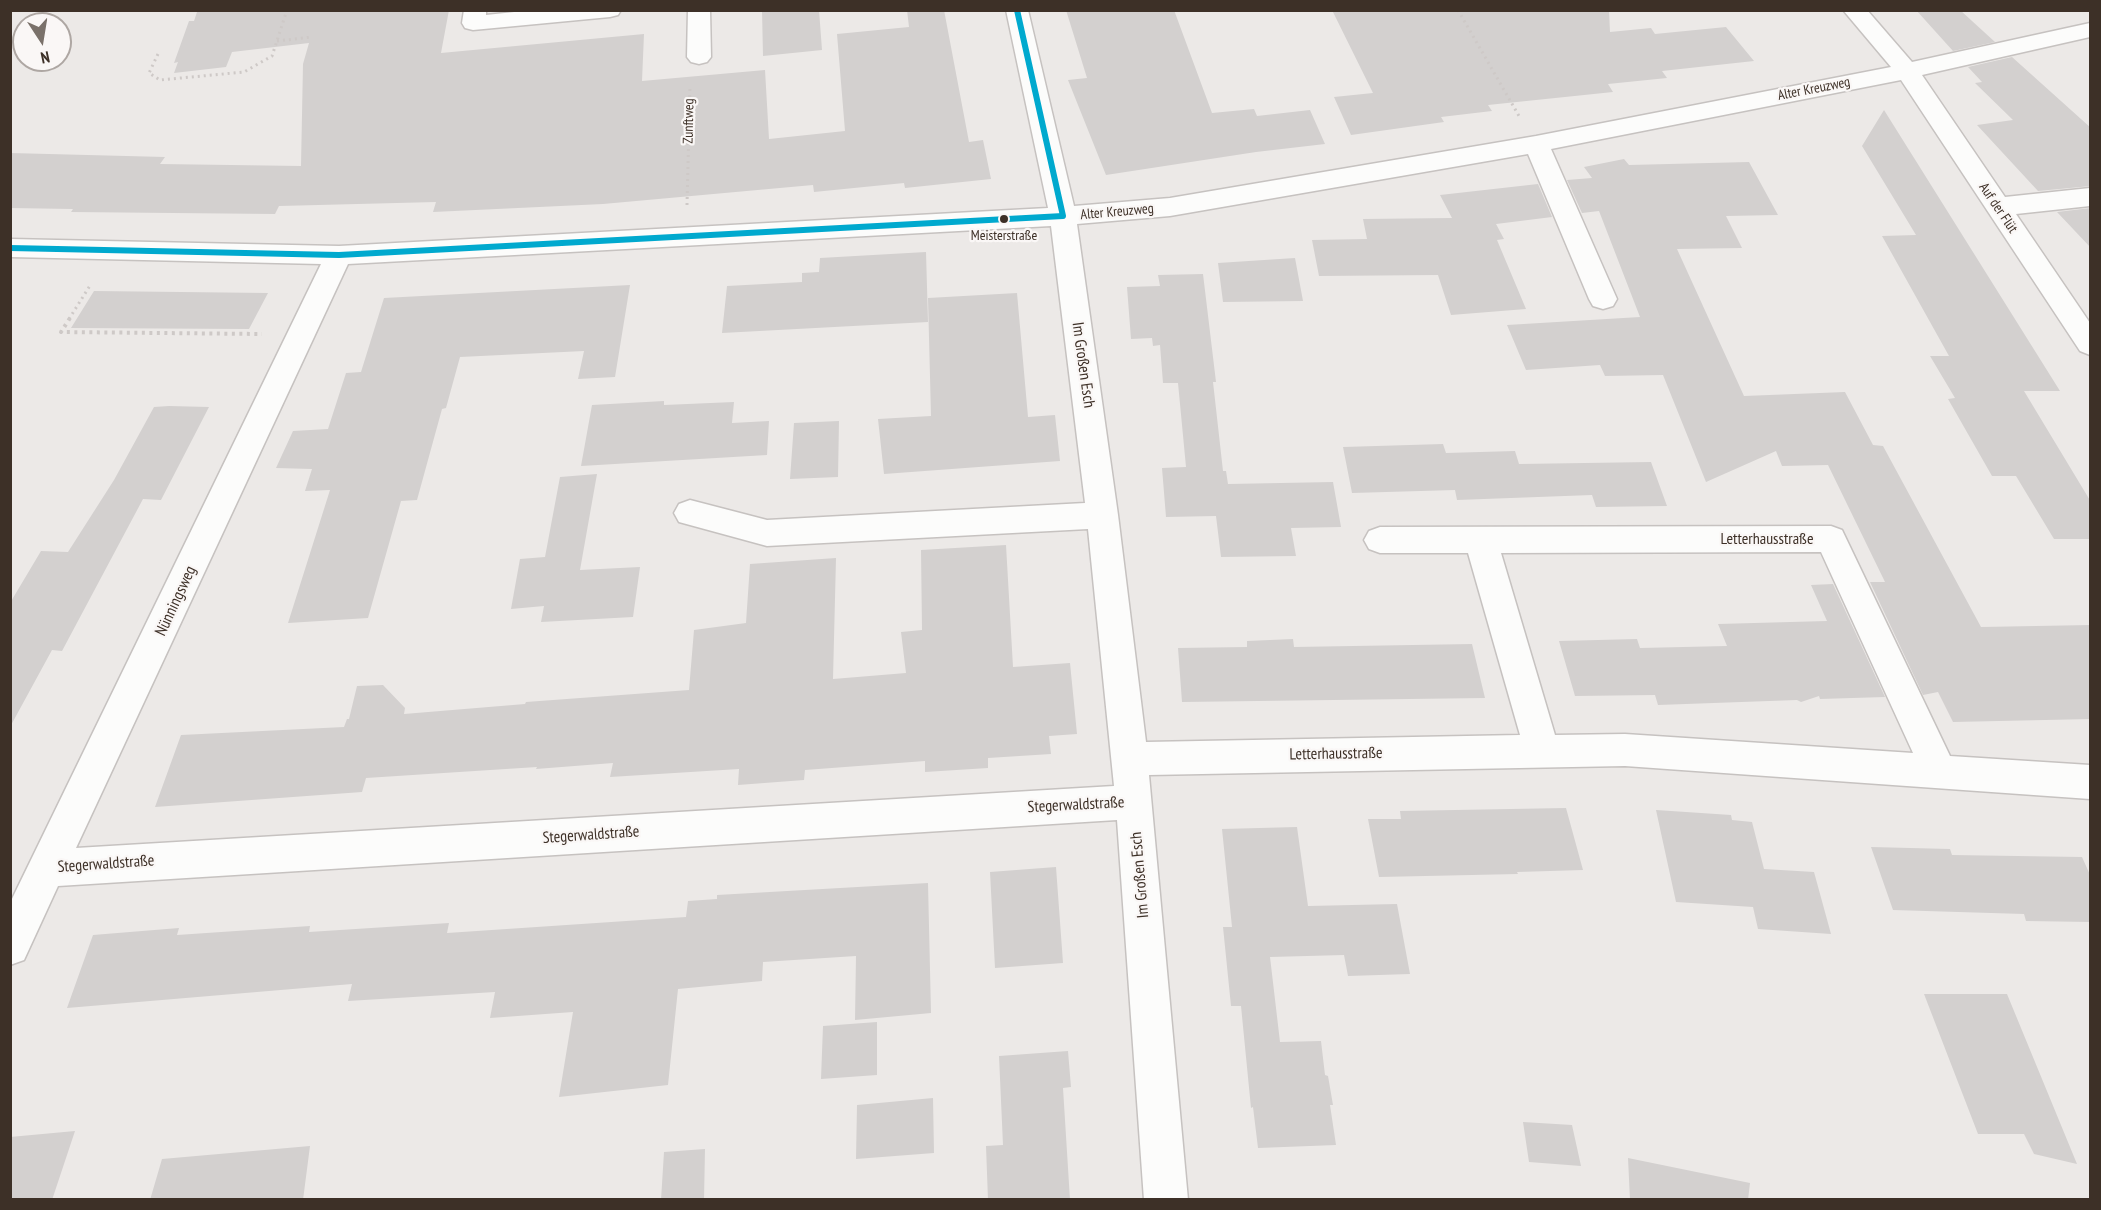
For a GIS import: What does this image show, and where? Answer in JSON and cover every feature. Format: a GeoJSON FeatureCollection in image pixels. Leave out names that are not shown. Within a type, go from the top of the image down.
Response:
{"type":"FeatureCollection","features":[{"type":"Feature","properties":{"kind":"street"},"geometry":{"type":"LineString","coordinates":[[475,10],[473,23],[610,10]]}},
{"type":"Feature","properties":{"kind":"street"},"geometry":{"type":"LineString","coordinates":[[699,10],[699,57]]}},
{"type":"Feature","properties":{"kind":"street"},"geometry":{"type":"LineString","coordinates":[[1017,10],[1063,216]]}},
{"type":"Feature","properties":{"kind":"street","name":"Auf der Flüt"},"geometry":{"type":"LineString","coordinates":[[1854,10],[1907,71],[2091,344]]}},
{"type":"Feature","properties":{"kind":"street","name":"Alter Kreuzweg"},"geometry":{"type":"LineString","coordinates":[[10,248],[339,255],[1063,216],[1170,207],[1536,144],[1907,71],[2091,30]]}},
{"type":"Feature","properties":{"kind":"street"},"geometry":{"type":"LineString","coordinates":[[1536,144],[1603,299]]}},
{"type":"Feature","properties":{"kind":"street"},"geometry":{"type":"LineString","coordinates":[[1997,207],[2091,197]]}},
{"type":"Feature","properties":{"kind":"street","name":"Im Großen Esch"},"geometry":{"type":"LineString","coordinates":[[1063,216],[1102,514],[1130,759],[1166,1200]]}},
{"type":"Feature","properties":{"kind":"street","name":"Nünningsweg"},"geometry":{"type":"LineString","coordinates":[[10,946],[339,255]]}},
{"type":"Feature","properties":{"kind":"street"},"geometry":{"type":"LineString","coordinates":[[690,513],[767,533],[1102,514]]}},
{"type":"Feature","properties":{"kind":"street","name":"Letterhausstraße"},"geometry":{"type":"LineString","coordinates":[[1380,540],[1831,539],[1940,773]]}},
{"type":"Feature","properties":{"kind":"street"},"geometry":{"type":"LineString","coordinates":[[1481,541],[1542,751]]}},
{"type":"Feature","properties":{"kind":"street","name":"Letterhausstraße"},"geometry":{"type":"LineString","coordinates":[[1130,759],[1625,750],[2091,783]]}},
{"type":"Feature","properties":{"kind":"street","name":"Stegerwaldstraße"},"geometry":{"type":"LineString","coordinates":[[49,868],[1134,802]]}},
{"type":"Feature","properties":{"kind":"path"},"geometry":{"type":"LineString","coordinates":[[158,54],[149,74],[160,80],[244,72],[272,56],[287,10]]}},
{"type":"Feature","properties":{"kind":"path"},"geometry":{"type":"LineString","coordinates":[[1458,10],[1536,144]]}},
{"type":"Feature","properties":{"kind":"path"},"geometry":{"type":"LineString","coordinates":[[277,41],[312,37]]}},
{"type":"Feature","properties":{"kind":"path","name":"Zunftweg"},"geometry":{"type":"LineString","coordinates":[[682,235],[687,213],[690,65],[699,57]]}},
{"type":"Feature","properties":{"kind":"path"},"geometry":{"type":"LineString","coordinates":[[111,250],[61,332],[301,334]]}},
{"type":"Feature","properties":{"kind":"building"},"geometry":{"type":"Polygon","coordinates":[[[211,10],[449,10],[441,53],[644,34],[642,81],[765,70],[769,139],[845,131],[837,34],[909,27],[907,10],[944,10],[969,142],[983,140],[991,179],[905,188],[904,183],[814,192],[813,185],[603,204],[433,212],[436,202],[279,206],[275,214],[71,212],[73,209],[10,208],[10,153],[165,157],[160,164],[301,166],[303,64],[309,43],[232,52],[226,67],[174,73],[178,62],[174,63],[189,21],[194,21],[197,12],[211,10]]]}},
{"type":"Feature","properties":{"kind":"building"},"geometry":{"type":"Polygon","coordinates":[[[762,10],[819,10],[822,50],[763,56],[762,10]]]}},
{"type":"Feature","properties":{"kind":"building"},"geometry":{"type":"Polygon","coordinates":[[[1066,10],[1174,10],[1212,113],[1254,109],[1257,116],[1310,110],[1325,144],[1106,175],[1068,80],[1087,78],[1066,10]]]}},
{"type":"Feature","properties":{"kind":"building"},"geometry":{"type":"Polygon","coordinates":[[[1332,10],[1609,10],[1610,32],[1651,28],[1655,34],[1726,27],[1754,61],[1662,71],[1667,78],[1608,84],[1613,92],[1488,105],[1492,111],[1441,117],[1444,122],[1351,135],[1334,97],[1373,93],[1332,10]]]}},
{"type":"Feature","properties":{"kind":"building"},"geometry":{"type":"Polygon","coordinates":[[[1916,10],[1960,10],[1995,42],[1953,51],[1916,10]]]}},
{"type":"Feature","properties":{"kind":"building"},"geometry":{"type":"Polygon","coordinates":[[[2012,57],[2091,128],[2091,186],[2038,191],[1977,125],[2013,120],[1975,83],[1982,82],[1968,67],[2012,57]]]}},
{"type":"Feature","properties":{"kind":"building"},"geometry":{"type":"Polygon","coordinates":[[[1884,110],[2060,391],[2024,391],[2091,502],[2091,539],[2054,539],[2016,476],[1992,476],[1948,399],[1955,398],[1930,356],[1949,356],[1882,236],[1916,235],[1862,146],[1884,110]]]}},
{"type":"Feature","properties":{"kind":"building"},"geometry":{"type":"Polygon","coordinates":[[[1624,159],[1629,165],[1749,162],[1778,215],[1726,216],[1742,248],[1677,249],[1744,396],[1845,392],[1873,445],[1883,446],[1981,627],[2091,625],[2091,719],[1953,722],[1938,692],[1923,695],[1870,582],[1885,582],[1828,465],[1782,466],[1776,451],[1706,482],[1663,375],[1605,376],[1600,365],[1526,370],[1507,325],[1640,317],[1599,211],[1582,213],[1567,180],[1592,178],[1584,167],[1624,159]]]}},
{"type":"Feature","properties":{"kind":"building"},"geometry":{"type":"Polygon","coordinates":[[[1538,184],[1552,217],[1496,224],[1504,239],[1497,240],[1526,309],[1451,315],[1438,275],[1319,276],[1312,240],[1367,239],[1363,219],[1452,218],[1440,195],[1538,184]]]}},
{"type":"Feature","properties":{"kind":"building"},"geometry":{"type":"Polygon","coordinates":[[[2091,208],[2091,248],[2057,212],[2091,208]]]}},
{"type":"Feature","properties":{"kind":"building"},"geometry":{"type":"Polygon","coordinates":[[[926,252],[928,322],[722,333],[727,286],[802,282],[802,273],[819,272],[820,258],[926,252]]]}},
{"type":"Feature","properties":{"kind":"building"},"geometry":{"type":"Polygon","coordinates":[[[1295,258],[1303,301],[1223,302],[1218,263],[1295,258]]]}},
{"type":"Feature","properties":{"kind":"building"},"geometry":{"type":"Polygon","coordinates":[[[1203,274],[1216,382],[1213,382],[1223,471],[1226,471],[1228,484],[1333,482],[1341,527],[1291,528],[1296,556],[1221,557],[1216,516],[1166,517],[1162,468],[1186,467],[1178,383],[1163,383],[1160,345],[1153,346],[1152,338],[1131,339],[1127,287],[1160,286],[1158,275],[1203,274]]]}},
{"type":"Feature","properties":{"kind":"building"},"geometry":{"type":"Polygon","coordinates":[[[630,285],[615,377],[578,379],[584,351],[460,357],[446,408],[442,409],[417,500],[401,501],[368,618],[288,623],[330,490],[305,491],[312,469],[276,468],[293,431],[328,429],[346,373],[361,372],[384,298],[630,285]]]}},
{"type":"Feature","properties":{"kind":"building"},"geometry":{"type":"Polygon","coordinates":[[[94,291],[268,293],[249,329],[71,328],[94,291]]]}},
{"type":"Feature","properties":{"kind":"building"},"geometry":{"type":"Polygon","coordinates":[[[1017,293],[1028,417],[1055,415],[1060,461],[884,474],[878,419],[931,416],[928,298],[1017,293]]]}},
{"type":"Feature","properties":{"kind":"building"},"geometry":{"type":"Polygon","coordinates":[[[664,401],[664,405],[734,402],[732,423],[769,421],[767,455],[581,466],[592,405],[664,401]]]}},
{"type":"Feature","properties":{"kind":"building"},"geometry":{"type":"Polygon","coordinates":[[[154,407],[209,407],[161,500],[143,499],[62,651],[52,650],[10,727],[10,603],[41,551],[68,552],[114,480],[154,407]]]}},
{"type":"Feature","properties":{"kind":"building"},"geometry":{"type":"Polygon","coordinates":[[[839,421],[838,477],[790,479],[794,423],[839,421]]]}},
{"type":"Feature","properties":{"kind":"building"},"geometry":{"type":"Polygon","coordinates":[[[1443,444],[1446,453],[1515,451],[1519,464],[1651,462],[1667,506],[1596,507],[1592,495],[1457,500],[1455,490],[1352,493],[1343,447],[1443,444]]]}},
{"type":"Feature","properties":{"kind":"building"},"geometry":{"type":"Polygon","coordinates":[[[597,474],[580,570],[640,567],[633,617],[541,622],[544,606],[511,609],[520,559],[545,557],[560,477],[597,474]]]}},
{"type":"Feature","properties":{"kind":"building"},"geometry":{"type":"Polygon","coordinates":[[[1006,545],[1013,667],[1070,663],[1077,734],[1049,736],[1051,754],[988,758],[988,768],[925,772],[925,761],[805,770],[804,780],[738,785],[739,769],[610,777],[613,763],[536,769],[537,767],[366,778],[362,792],[155,807],[181,735],[344,727],[349,719],[357,686],[383,685],[405,708],[404,714],[689,690],[694,630],[746,623],[750,564],[836,558],[833,679],[906,673],[901,632],[922,630],[921,550],[1006,545]]]}},
{"type":"Feature","properties":{"kind":"building"},"geometry":{"type":"Polygon","coordinates":[[[1833,584],[1885,697],[1820,699],[1819,696],[1801,702],[1797,700],[1658,705],[1655,695],[1575,696],[1559,641],[1637,639],[1640,648],[1727,646],[1718,624],[1827,621],[1811,585],[1833,584]]]}},
{"type":"Feature","properties":{"kind":"building"},"geometry":{"type":"Polygon","coordinates":[[[1293,639],[1294,647],[1472,644],[1485,698],[1182,702],[1178,648],[1247,647],[1247,641],[1293,639]]]}},
{"type":"Feature","properties":{"kind":"building"},"geometry":{"type":"Polygon","coordinates":[[[1566,808],[1583,870],[1379,877],[1368,819],[1401,819],[1400,811],[1566,808]]]}},
{"type":"Feature","properties":{"kind":"building"},"geometry":{"type":"Polygon","coordinates":[[[1656,810],[1731,815],[1732,820],[1752,822],[1764,869],[1814,872],[1831,934],[1758,929],[1753,907],[1676,902],[1656,810]]]}},
{"type":"Feature","properties":{"kind":"building"},"geometry":{"type":"Polygon","coordinates":[[[1297,827],[1308,906],[1397,904],[1410,974],[1348,976],[1344,955],[1270,957],[1280,1042],[1321,1041],[1325,1075],[1328,1076],[1333,1105],[1330,1105],[1336,1145],[1258,1148],[1253,1107],[1251,1108],[1241,1006],[1231,1006],[1223,927],[1232,927],[1222,829],[1297,827]]]}},
{"type":"Feature","properties":{"kind":"building"},"geometry":{"type":"Polygon","coordinates":[[[1871,847],[1950,849],[1952,855],[2082,857],[2091,877],[2091,922],[2026,921],[2024,914],[1893,910],[1871,847]]]}},
{"type":"Feature","properties":{"kind":"building"},"geometry":{"type":"Polygon","coordinates":[[[1056,867],[1063,963],[995,968],[990,872],[1056,867]]]}},
{"type":"Feature","properties":{"kind":"building"},"geometry":{"type":"Polygon","coordinates":[[[928,883],[931,1013],[855,1020],[856,956],[763,962],[762,981],[678,989],[668,1085],[559,1097],[573,1012],[490,1018],[495,992],[348,1001],[352,984],[67,1008],[93,935],[179,928],[177,935],[310,926],[309,932],[449,923],[447,933],[686,917],[688,901],[717,899],[717,895],[928,883]]]}},
{"type":"Feature","properties":{"kind":"building"},"geometry":{"type":"Polygon","coordinates":[[[1924,994],[2007,994],[2077,1164],[2034,1154],[2024,1134],[1978,1134],[1924,994]]]}},
{"type":"Feature","properties":{"kind":"building"},"geometry":{"type":"Polygon","coordinates":[[[877,1022],[877,1075],[821,1079],[823,1026],[877,1022]]]}},
{"type":"Feature","properties":{"kind":"building"},"geometry":{"type":"Polygon","coordinates":[[[1068,1051],[1071,1087],[1063,1088],[1070,1200],[988,1200],[986,1146],[1003,1145],[999,1056],[1068,1051]]]}},
{"type":"Feature","properties":{"kind":"building"},"geometry":{"type":"Polygon","coordinates":[[[933,1098],[934,1153],[856,1159],[857,1105],[933,1098]]]}},
{"type":"Feature","properties":{"kind":"building"},"geometry":{"type":"Polygon","coordinates":[[[1523,1122],[1572,1125],[1581,1166],[1529,1162],[1523,1122]]]}},
{"type":"Feature","properties":{"kind":"building"},"geometry":{"type":"Polygon","coordinates":[[[75,1131],[52,1200],[10,1200],[10,1137],[75,1131]]]}},
{"type":"Feature","properties":{"kind":"building"},"geometry":{"type":"Polygon","coordinates":[[[310,1146],[303,1200],[150,1200],[162,1159],[310,1146]]]}},
{"type":"Feature","properties":{"kind":"building"},"geometry":{"type":"Polygon","coordinates":[[[705,1149],[704,1200],[661,1200],[664,1152],[705,1149]]]}},
{"type":"Feature","properties":{"kind":"building"},"geometry":{"type":"Polygon","coordinates":[[[1628,1158],[1750,1183],[1748,1200],[1630,1200],[1628,1158]]]}},
{"type":"Feature","properties":{"kind":"transit line"},"geometry":{"type":"LineString","coordinates":[[10,248],[339,255],[1063,216],[1017,10]]}},
{"type":"Feature","properties":{"kind":"place","name":"Meisterstraße"},"geometry":{"type":"Point","coordinates":[1004,219]}}]}
